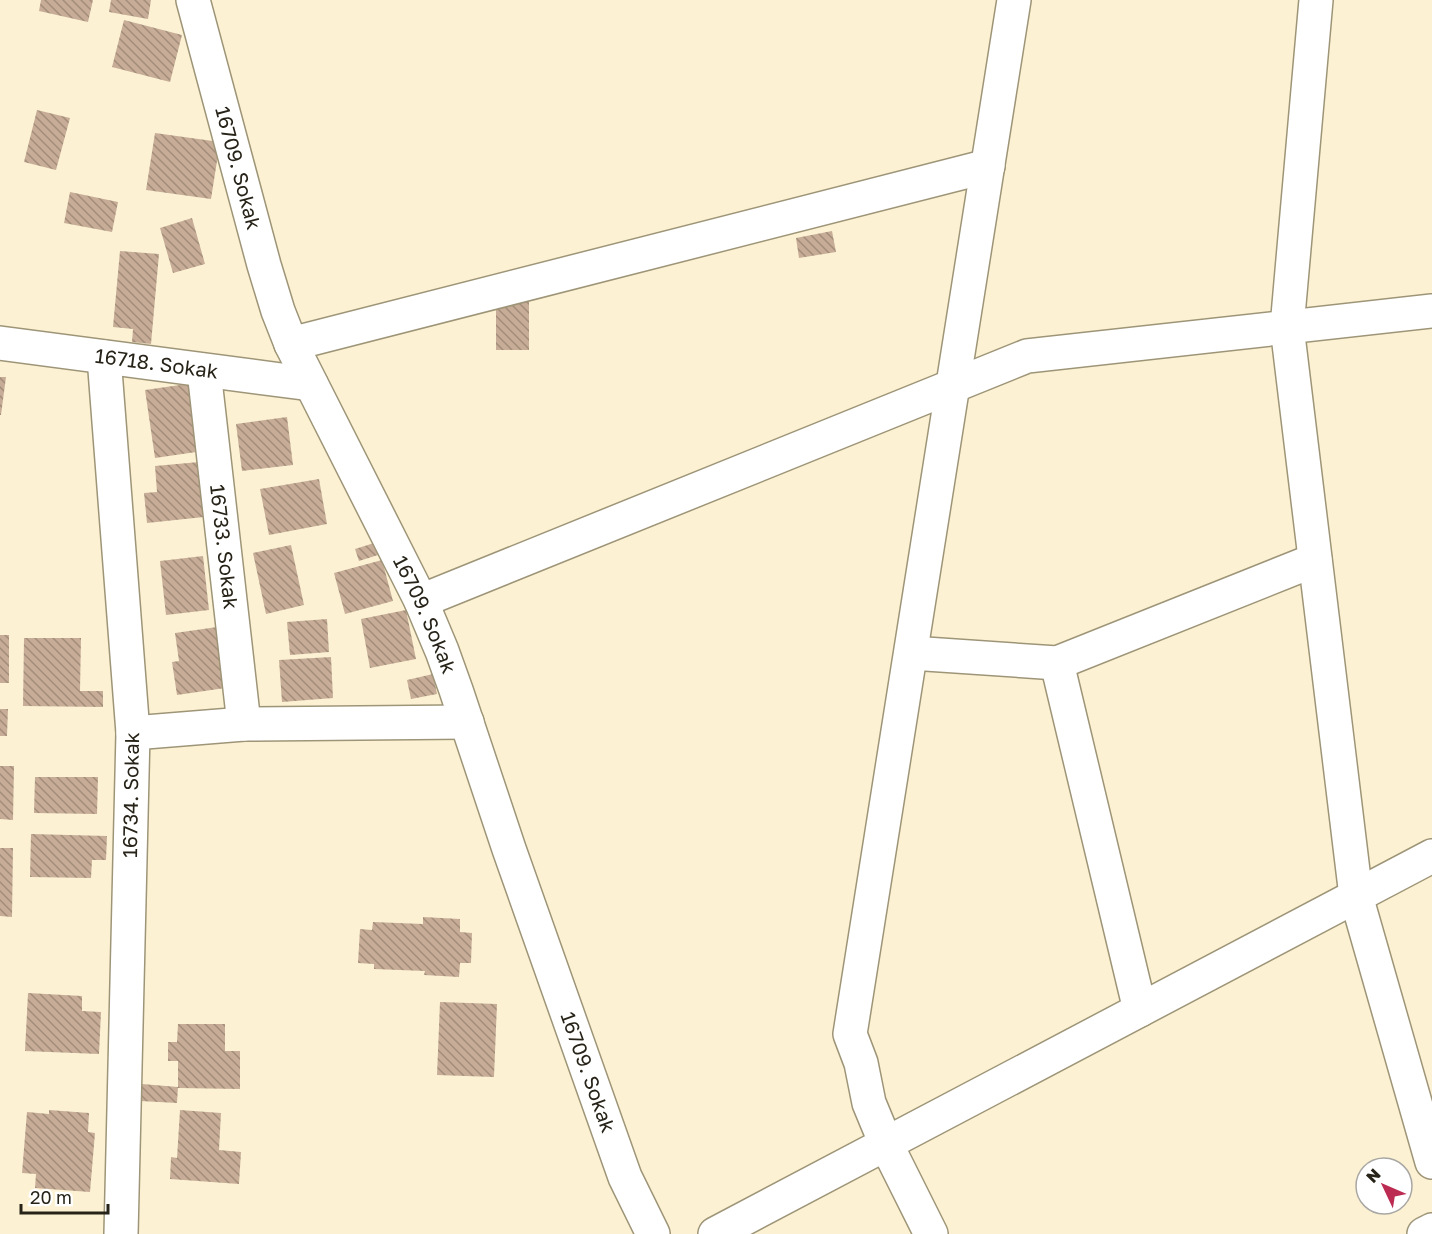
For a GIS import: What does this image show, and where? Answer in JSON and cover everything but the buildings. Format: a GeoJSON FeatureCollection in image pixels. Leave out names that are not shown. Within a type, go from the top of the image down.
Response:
{"type":"FeatureCollection","features":[{"type":"Feature","properties":{"kind":"street","name":"16709. Sokak"},"geometry":{"type":"LineString","coordinates":[[193,0],[278,311],[291,344],[421,601],[442,651],[625,1177],[653,1234]]}},
{"type":"Feature","properties":{"kind":"street"},"geometry":{"type":"LineString","coordinates":[[931,1234],[886,1144],[869,1102],[861,1064],[850,1034],[1014,0]]}},
{"type":"Feature","properties":{"kind":"street"},"geometry":{"type":"LineString","coordinates":[[1316,0],[1287,327],[1356,896],[1432,1162]]}},
{"type":"Feature","properties":{"kind":"street"},"geometry":{"type":"LineString","coordinates":[[291,344],[987,166]]}},
{"type":"Feature","properties":{"kind":"street"},"geometry":{"type":"LineString","coordinates":[[421,601],[1027,356],[1432,311]]}},
{"type":"Feature","properties":{"kind":"street","name":"16718. Sokak"},"geometry":{"type":"LineString","coordinates":[[0,343],[311,384]]}},
{"type":"Feature","properties":{"kind":"street","name":"16734. Sokak"},"geometry":{"type":"LineString","coordinates":[[104,357],[133,733],[121,1234]]}},
{"type":"Feature","properties":{"kind":"street","name":"16733. Sokak"},"geometry":{"type":"LineString","coordinates":[[204,370],[244,724]]}},
{"type":"Feature","properties":{"kind":"street"},"geometry":{"type":"LineString","coordinates":[[911,653],[1057,663],[1315,560]]}},
{"type":"Feature","properties":{"kind":"street"},"geometry":{"type":"LineString","coordinates":[[1057,663],[1140,1010]]}},
{"type":"Feature","properties":{"kind":"street"},"geometry":{"type":"LineString","coordinates":[[133,733],[244,724],[467,722]]}},
{"type":"Feature","properties":{"kind":"street"},"geometry":{"type":"LineString","coordinates":[[715,1234],[1432,856]]}},
{"type":"Feature","properties":{"kind":"street"},"geometry":{"type":"LineString","coordinates":[[1424,1234],[1432,1230]]}}]}
